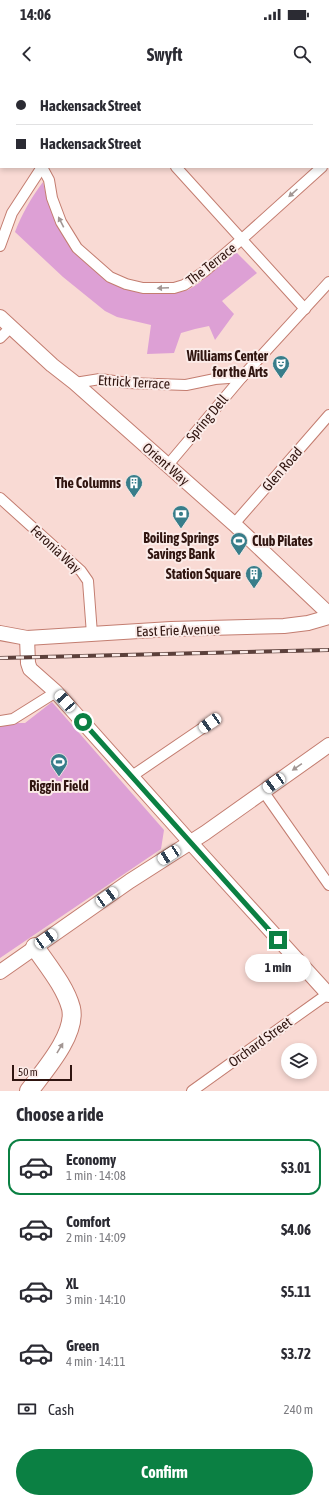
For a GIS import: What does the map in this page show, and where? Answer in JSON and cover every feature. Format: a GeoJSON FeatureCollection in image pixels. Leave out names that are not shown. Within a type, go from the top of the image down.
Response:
{"type":"FeatureCollection","features":[{"type":"Feature","properties":{"kind":"highway"},"geometry":{"type":"LineString","coordinates":[[29,1091],[59,1050],[69,1031],[71,1009],[60,983],[35,947]]}},
{"type":"Feature","properties":{"kind":"street"},"geometry":{"type":"LineString","coordinates":[[0,246],[12,212],[41,168]]}},
{"type":"Feature","properties":{"kind":"street","name":"The Terrace"},"geometry":{"type":"LineString","coordinates":[[43,168],[49,180],[52,198],[61,222],[78,248],[110,277],[126,284],[142,288],[174,288],[184,285],[205,271],[321,168]]}},
{"type":"Feature","properties":{"kind":"street"},"geometry":{"type":"LineString","coordinates":[[177,168],[305,309]]}},
{"type":"Feature","properties":{"kind":"street","name":"Spring Dell"},"geometry":{"type":"LineString","coordinates":[[167,466],[242,377],[329,282]]}},
{"type":"Feature","properties":{"kind":"street","name":"Orient Way"},"geometry":{"type":"LineString","coordinates":[[0,317],[52,365],[75,383],[234,524],[329,615]]}},
{"type":"Feature","properties":{"kind":"street"},"geometry":{"type":"LineString","coordinates":[[0,338],[11,327]]}},
{"type":"Feature","properties":{"kind":"street","name":"Ettrick Terrace"},"geometry":{"type":"LineString","coordinates":[[75,383],[100,379],[128,383],[186,385],[215,379],[242,377]]}},
{"type":"Feature","properties":{"kind":"street","name":"Glen Road"},"geometry":{"type":"LineString","coordinates":[[234,524],[329,415]]}},
{"type":"Feature","properties":{"kind":"street","name":"Feronia Way"},"geometry":{"type":"LineString","coordinates":[[0,498],[81,571],[88,581],[92,634]]}},
{"type":"Feature","properties":{"kind":"street","name":"East Erie Avenue"},"geometry":{"type":"LineString","coordinates":[[0,633],[26,638],[171,629],[284,626],[308,623],[329,615]]}},
{"type":"Feature","properties":{"kind":"street"},"geometry":{"type":"LineString","coordinates":[[26,638],[28,663],[30,669],[56,692],[329,994]]}},
{"type":"Feature","properties":{"kind":"street"},"geometry":{"type":"LineString","coordinates":[[0,721],[7,721],[18,717],[56,692]]}},
{"type":"Feature","properties":{"kind":"street"},"geometry":{"type":"LineString","coordinates":[[132,776],[210,723]]}},
{"type":"Feature","properties":{"kind":"street"},"geometry":{"type":"LineString","coordinates":[[0,972],[329,745]]}},
{"type":"Feature","properties":{"kind":"street"},"geometry":{"type":"LineString","coordinates":[[263,791],[329,885]]}},
{"type":"Feature","properties":{"kind":"street","name":"Orchard Street"},"geometry":{"type":"LineString","coordinates":[[192,1091],[329,994]]}},
{"type":"Feature","properties":{"kind":"shaded area"},"geometry":{"type":"Polygon","coordinates":[[[43,182],[47,200],[57,226],[73,250],[136,291],[154,294],[171,294],[188,290],[199,283],[236,252],[257,273],[222,301],[234,314],[215,340],[209,326],[181,333],[174,353],[147,354],[151,325],[117,317],[105,311],[63,277],[15,232],[27,206],[43,182]]]}},
{"type":"Feature","properties":{"kind":"shaded area","name":"Riggin Field"},"geometry":{"type":"Polygon","coordinates":[[[52,702],[164,830],[161,849],[0,958],[0,723],[25,723],[52,702]]]}},
{"type":"Feature","properties":{"kind":"railway"},"geometry":{"type":"LineString","coordinates":[[0,658],[329,650]]}},
{"type":"Feature","properties":{"kind":"place","name":"Williams Center for the Arts"},"geometry":{"type":"Point","coordinates":[281,379]}},
{"type":"Feature","properties":{"kind":"place","name":"The Columns"},"geometry":{"type":"Point","coordinates":[134,498]}},
{"type":"Feature","properties":{"kind":"place","name":"Boiling Springs Savings Bank"},"geometry":{"type":"Point","coordinates":[181,529]}},
{"type":"Feature","properties":{"kind":"place","name":"Club Pilates"},"geometry":{"type":"Point","coordinates":[239,556]}},
{"type":"Feature","properties":{"kind":"place","name":"Station Square"},"geometry":{"type":"Point","coordinates":[254,589]}},
{"type":"Feature","properties":{"kind":"place","name":"Riggin Field"},"geometry":{"type":"Point","coordinates":[59,777]}},
{"type":"Feature","properties":{"kind":"route"},"geometry":{"type":"LineString","coordinates":[[83,722],[278,940]]}}]}
